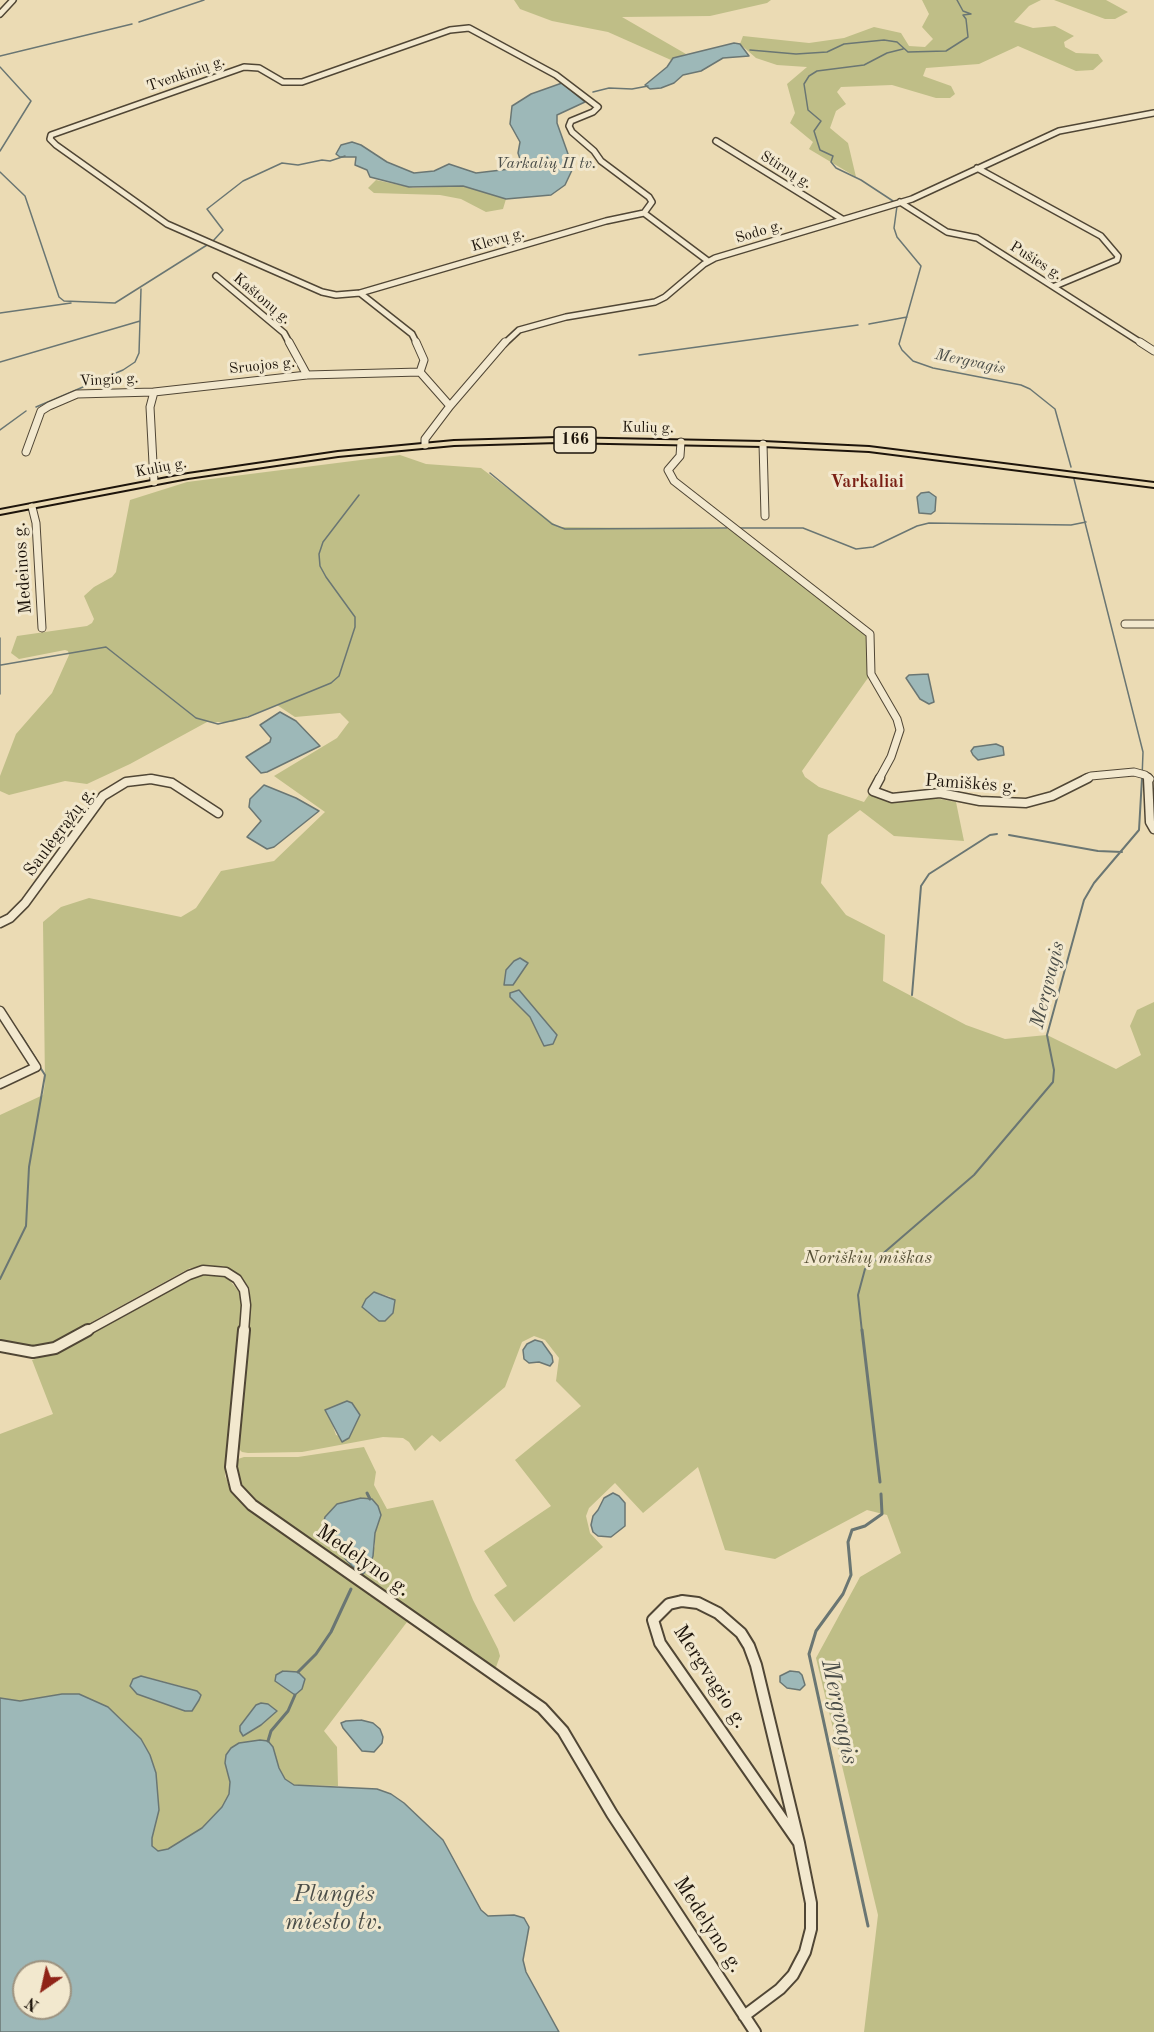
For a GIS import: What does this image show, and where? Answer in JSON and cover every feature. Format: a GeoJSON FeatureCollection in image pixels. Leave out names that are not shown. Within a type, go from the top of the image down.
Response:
{"type":"FeatureCollection","features":[{"type":"Feature","properties":{"kind":"main road","name":"Kulių g."},"geometry":{"type":"LineString","coordinates":[[0,512],[154,482],[292,460],[425,445],[558,440],[763,444],[894,452],[1154,484]]}},
{"type":"Feature","properties":{"kind":"street"},"geometry":{"type":"LineString","coordinates":[[0,14],[12,0]]}},
{"type":"Feature","properties":{"kind":"street","name":"Tvenkinių g."},"geometry":{"type":"LineString","coordinates":[[360,292],[336,295],[322,292],[167,224],[56,145],[50,138],[51,135],[244,67],[259,68],[283,82],[302,82],[450,30],[469,28],[556,75],[598,107],[593,112],[571,121],[569,126],[601,161],[649,197],[652,202],[644,213]]}},
{"type":"Feature","properties":{"kind":"street","name":"Sodo g."},"geometry":{"type":"LineString","coordinates":[[425,445],[425,439],[450,406],[514,333],[566,317],[655,302],[665,297],[708,261],[900,202],[1059,131],[1154,112]]}},
{"type":"Feature","properties":{"kind":"street","name":"Stirnų g."},"geometry":{"type":"LineString","coordinates":[[716,141],[842,219]]}},
{"type":"Feature","properties":{"kind":"street"},"geometry":{"type":"LineString","coordinates":[[977,168],[1101,236],[1118,256],[1117,260],[1055,286]]}},
{"type":"Feature","properties":{"kind":"street","name":"Pušies g."},"geometry":{"type":"LineString","coordinates":[[900,202],[947,232],[976,238],[1055,286],[1154,351]]}},
{"type":"Feature","properties":{"kind":"street"},"geometry":{"type":"LineString","coordinates":[[644,213],[708,261]]}},
{"type":"Feature","properties":{"kind":"street","name":"Klevų g."},"geometry":{"type":"LineString","coordinates":[[360,292],[606,221],[644,213]]}},
{"type":"Feature","properties":{"kind":"street","name":"Kaštonų g."},"geometry":{"type":"LineString","coordinates":[[216,276],[284,333],[307,375]]}},
{"type":"Feature","properties":{"kind":"street"},"geometry":{"type":"LineString","coordinates":[[360,292],[412,334],[424,360],[420,372],[450,406]]}},
{"type":"Feature","properties":{"kind":"street","name":"Sruojos g."},"geometry":{"type":"LineString","coordinates":[[154,392],[307,375],[420,372]]}},
{"type":"Feature","properties":{"kind":"street"},"geometry":{"type":"LineString","coordinates":[[154,392],[150,407],[154,482]]}},
{"type":"Feature","properties":{"kind":"street","name":"Vingio g."},"geometry":{"type":"LineString","coordinates":[[26,452],[41,411],[49,406],[77,394],[154,392]]}},
{"type":"Feature","properties":{"kind":"street","name":"Pamiškės g."},"geometry":{"type":"LineString","coordinates":[[681,442],[680,456],[668,470],[674,481],[870,634],[871,674],[897,718],[900,730],[891,756],[873,791],[892,798],[940,793],[980,801],[1026,803],[1052,796],[1091,776],[1134,772],[1150,779],[1150,822],[1154,829]]}},
{"type":"Feature","properties":{"kind":"street"},"geometry":{"type":"LineString","coordinates":[[763,444],[765,516]]}},
{"type":"Feature","properties":{"kind":"street","name":"Medeinos g."},"geometry":{"type":"LineString","coordinates":[[32,507],[36,523],[42,628]]}},
{"type":"Feature","properties":{"kind":"street"},"geometry":{"type":"LineString","coordinates":[[1125,624],[1154,624]]}},
{"type":"Feature","properties":{"kind":"street","name":"Saulėgrąžų g."},"geometry":{"type":"LineString","coordinates":[[0,923],[10,918],[25,903],[103,796],[126,782],[151,779],[172,783],[218,813]]}},
{"type":"Feature","properties":{"kind":"street"},"geometry":{"type":"LineString","coordinates":[[0,1011],[36,1067],[0,1084]]}},
{"type":"Feature","properties":{"kind":"street","name":"Medelyno g."},"geometry":{"type":"LineString","coordinates":[[0,1346],[33,1352],[55,1348],[189,1275],[203,1270],[226,1272],[237,1280],[244,1290],[246,1305],[231,1467],[237,1488],[245,1499],[262,1512],[542,1708],[563,1731],[612,1815],[755,2032]]}},
{"type":"Feature","properties":{"kind":"street","name":"Mergvagio g."},"geometry":{"type":"LineString","coordinates":[[744,2016],[780,1989],[793,1975],[805,1952],[811,1929],[811,1903],[799,1843],[756,1665],[749,1646],[741,1633],[718,1613],[698,1603],[682,1601],[669,1604],[654,1620],[660,1643],[799,1843]]}},
{"type":"Feature","properties":{"kind":"green space"},"geometry":{"type":"Polygon","coordinates":[[[514,0],[771,0],[767,3],[710,16],[622,17],[686,54],[671,60],[608,32],[552,21],[520,9],[514,0]]]}},
{"type":"Feature","properties":{"kind":"green space"},"geometry":{"type":"Polygon","coordinates":[[[922,0],[1041,0],[1029,6],[1014,22],[1033,28],[1055,26],[1074,36],[1064,42],[1065,47],[1076,53],[1098,54],[1103,61],[1093,70],[1076,71],[1018,46],[979,64],[926,68],[923,76],[951,86],[955,94],[950,98],[936,98],[892,85],[841,87],[837,92],[846,104],[836,111],[830,128],[848,143],[856,177],[809,149],[813,142],[790,123],[795,113],[787,84],[807,67],[777,65],[756,58],[740,44],[743,36],[809,43],[844,38],[874,27],[901,33],[909,46],[925,47],[933,39],[922,27],[929,14],[922,0]]]}},
{"type":"Feature","properties":{"kind":"green space"},"geometry":{"type":"Polygon","coordinates":[[[1054,0],[1106,0],[1128,12],[1115,19],[1105,19],[1054,0]]]}},
{"type":"Feature","properties":{"kind":"green space"},"geometry":{"type":"Polygon","coordinates":[[[376,180],[413,188],[463,186],[506,199],[503,209],[486,212],[461,199],[440,195],[374,193],[368,188],[376,180]]]}},
{"type":"Feature","properties":{"kind":"green space","name":"Noriškių miškas"},"geometry":{"type":"Polygon","coordinates":[[[400,455],[426,464],[481,468],[558,527],[729,529],[869,636],[870,675],[802,771],[805,777],[819,787],[864,802],[870,793],[924,796],[956,802],[964,841],[894,836],[860,810],[828,835],[821,883],[846,915],[885,935],[883,981],[966,1025],[1005,1039],[1047,1035],[1116,1069],[1141,1055],[1130,1026],[1137,1010],[1154,1002],[1154,2032],[864,2032],[878,1915],[816,1658],[860,1577],[901,1553],[887,1515],[867,1510],[775,1559],[725,1550],[698,1467],[643,1513],[615,1483],[589,1508],[586,1516],[590,1533],[603,1547],[514,1622],[494,1595],[507,1586],[484,1551],[551,1506],[515,1460],[581,1406],[556,1381],[559,1358],[545,1340],[534,1336],[522,1342],[505,1387],[440,1442],[432,1435],[415,1451],[403,1438],[383,1437],[302,1452],[248,1453],[242,1452],[237,1447],[250,1289],[240,1275],[223,1266],[190,1268],[48,1346],[28,1347],[0,1342],[0,1115],[43,1095],[45,1083],[43,922],[61,907],[89,898],[181,917],[196,908],[221,871],[274,861],[325,812],[274,776],[337,738],[349,722],[340,713],[295,717],[277,705],[233,722],[207,722],[130,764],[87,784],[65,781],[9,795],[0,791],[0,776],[16,734],[52,693],[69,655],[65,650],[19,659],[11,653],[17,636],[87,626],[92,623],[94,619],[84,596],[116,572],[130,500],[187,482],[400,455]],[[374,1292],[363,1304],[367,1312],[376,1316],[379,1321],[385,1321],[391,1297],[374,1292]],[[347,1401],[327,1409],[336,1435],[349,1438],[356,1424],[357,1411],[347,1401]]]}},
{"type":"Feature","properties":{"kind":"green space"},"geometry":{"type":"Polygon","coordinates":[[[201,1274],[228,1278],[239,1292],[242,1307],[225,1463],[225,1476],[230,1487],[253,1512],[407,1622],[324,1731],[337,1747],[338,1786],[293,1785],[285,1779],[279,1768],[273,1747],[225,1763],[230,1782],[229,1794],[222,1807],[202,1828],[168,1849],[158,1851],[152,1846],[159,1810],[150,1755],[141,1739],[121,1719],[108,1707],[62,1694],[20,1701],[0,1698],[0,1434],[53,1414],[32,1360],[58,1351],[201,1274]],[[141,1676],[137,1694],[144,1696],[197,1691],[162,1681],[141,1676]],[[256,1705],[251,1712],[243,1736],[261,1725],[277,1711],[256,1705]]]}},
{"type":"Feature","properties":{"kind":"green space"},"geometry":{"type":"Polygon","coordinates":[[[364,1447],[376,1472],[374,1485],[387,1509],[433,1500],[473,1600],[498,1649],[500,1656],[495,1670],[253,1500],[240,1483],[235,1465],[238,1459],[298,1457],[364,1447]],[[381,1515],[326,1534],[352,1566],[363,1574],[375,1546],[375,1533],[381,1515]]]}},
{"type":"Feature","properties":{"kind":"water"},"geometry":{"type":"Polygon","coordinates":[[[734,43],[740,44],[749,56],[723,58],[701,71],[683,75],[674,83],[661,88],[650,89],[645,85],[667,67],[673,58],[734,43]]]}},
{"type":"Feature","properties":{"kind":"water","name":"Varkalių II tv."},"geometry":{"type":"Polygon","coordinates":[[[562,83],[585,102],[557,115],[557,123],[573,168],[565,185],[551,195],[506,199],[463,186],[409,187],[370,177],[367,170],[355,165],[356,157],[340,157],[336,154],[341,145],[352,142],[361,145],[387,162],[414,173],[434,171],[449,164],[476,173],[510,169],[521,162],[518,153],[520,142],[510,124],[512,106],[531,94],[562,83]]]}},
{"type":"Feature","properties":{"kind":"water"},"geometry":{"type":"Polygon","coordinates":[[[929,492],[936,497],[935,511],[931,514],[919,513],[917,497],[921,493],[929,492]]]}},
{"type":"Feature","properties":{"kind":"water"},"geometry":{"type":"Polygon","coordinates":[[[928,674],[934,702],[929,704],[920,699],[906,678],[909,675],[928,674]]]}},
{"type":"Feature","properties":{"kind":"water"},"geometry":{"type":"Polygon","coordinates":[[[280,712],[296,721],[320,746],[261,773],[246,757],[270,742],[271,738],[260,725],[280,712]]]}},
{"type":"Feature","properties":{"kind":"water"},"geometry":{"type":"Polygon","coordinates":[[[996,744],[1003,747],[1004,755],[978,760],[971,751],[974,747],[996,744]]]}},
{"type":"Feature","properties":{"kind":"water"},"geometry":{"type":"Polygon","coordinates":[[[264,785],[296,798],[319,811],[274,847],[267,849],[247,837],[261,821],[249,807],[250,799],[264,785]]]}},
{"type":"Feature","properties":{"kind":"water"},"geometry":{"type":"Polygon","coordinates":[[[520,958],[528,963],[513,985],[504,985],[506,970],[520,958]]]}},
{"type":"Feature","properties":{"kind":"water"},"geometry":{"type":"Polygon","coordinates":[[[519,990],[557,1035],[553,1044],[544,1046],[530,1017],[510,997],[510,993],[519,990]]]}},
{"type":"Feature","properties":{"kind":"water"},"geometry":{"type":"Polygon","coordinates":[[[374,1292],[395,1300],[393,1313],[385,1321],[379,1321],[362,1307],[366,1299],[374,1292]]]}},
{"type":"Feature","properties":{"kind":"water"},"geometry":{"type":"Polygon","coordinates":[[[535,1340],[542,1342],[552,1356],[553,1362],[550,1366],[539,1362],[529,1363],[524,1359],[523,1350],[527,1344],[535,1340]]]}},
{"type":"Feature","properties":{"kind":"water"},"geometry":{"type":"Polygon","coordinates":[[[347,1401],[352,1403],[360,1415],[349,1438],[342,1442],[325,1410],[347,1401]]]}},
{"type":"Feature","properties":{"kind":"water"},"geometry":{"type":"Polygon","coordinates":[[[613,1493],[625,1503],[625,1526],[611,1537],[598,1536],[593,1532],[591,1525],[593,1516],[604,1498],[613,1493]]]}},
{"type":"Feature","properties":{"kind":"water"},"geometry":{"type":"Polygon","coordinates":[[[361,1498],[372,1499],[381,1515],[375,1533],[373,1556],[369,1568],[363,1574],[339,1552],[326,1534],[323,1525],[325,1517],[337,1504],[361,1498]]]}},
{"type":"Feature","properties":{"kind":"water"},"geometry":{"type":"Polygon","coordinates":[[[283,1671],[298,1672],[305,1679],[302,1689],[295,1695],[275,1681],[276,1675],[283,1671]]]}},
{"type":"Feature","properties":{"kind":"water"},"geometry":{"type":"Polygon","coordinates":[[[790,1671],[799,1672],[802,1675],[805,1685],[800,1690],[787,1688],[780,1682],[780,1676],[790,1671]]]}},
{"type":"Feature","properties":{"kind":"water"},"geometry":{"type":"Polygon","coordinates":[[[141,1676],[197,1691],[201,1695],[192,1711],[185,1711],[137,1694],[130,1686],[133,1679],[141,1676]]]}},
{"type":"Feature","properties":{"kind":"water","name":"Plungės miesto tv."},"geometry":{"type":"Polygon","coordinates":[[[62,1694],[79,1694],[108,1707],[141,1739],[150,1755],[156,1773],[159,1810],[152,1846],[158,1851],[168,1849],[202,1828],[222,1807],[229,1794],[230,1782],[225,1763],[226,1755],[239,1743],[268,1741],[273,1747],[285,1779],[294,1785],[377,1789],[391,1794],[404,1803],[443,1840],[481,1910],[488,1916],[514,1915],[524,1918],[529,1927],[523,1960],[526,1972],[559,2032],[0,2032],[0,1698],[20,1701],[62,1694]]]}},
{"type":"Feature","properties":{"kind":"water"},"geometry":{"type":"Polygon","coordinates":[[[268,1704],[277,1711],[261,1725],[243,1736],[240,1726],[256,1705],[268,1704]]]}},
{"type":"Feature","properties":{"kind":"water"},"geometry":{"type":"Polygon","coordinates":[[[361,1720],[373,1723],[380,1729],[383,1737],[382,1743],[374,1752],[362,1751],[341,1723],[361,1720]]]}},
{"type":"Feature","properties":{"kind":"waterway"},"geometry":{"type":"LineString","coordinates":[[139,22],[204,0]]}},
{"type":"Feature","properties":{"kind":"waterway"},"geometry":{"type":"LineString","coordinates":[[750,50],[796,54],[827,52],[844,44],[884,40],[897,42],[908,52],[946,51],[968,37],[966,19],[963,15],[971,14],[963,11],[957,0]]}},
{"type":"Feature","properties":{"kind":"waterway"},"geometry":{"type":"LineString","coordinates":[[0,56],[132,24]]}},
{"type":"Feature","properties":{"kind":"waterway","name":"Mergvagis"},"geometry":{"type":"LineString","coordinates":[[893,201],[861,180],[836,168],[831,162],[833,156],[820,150],[814,131],[821,121],[808,110],[804,84],[809,76],[817,71],[864,65],[887,53],[903,49]]}},
{"type":"Feature","properties":{"kind":"waterway"},"geometry":{"type":"LineString","coordinates":[[0,67],[31,101],[0,151]]}},
{"type":"Feature","properties":{"kind":"waterway"},"geometry":{"type":"LineString","coordinates":[[593,92],[609,88],[632,89],[648,86]]}},
{"type":"Feature","properties":{"kind":"waterway"},"geometry":{"type":"LineString","coordinates":[[213,241],[223,230],[207,209],[243,181],[282,163],[298,165],[322,160],[330,161],[345,156]]}},
{"type":"Feature","properties":{"kind":"waterway"},"geometry":{"type":"LineString","coordinates":[[0,172],[25,196],[59,297],[64,301],[115,303],[207,245]]}},
{"type":"Feature","properties":{"kind":"waterway","name":"Mergvagis"},"geometry":{"type":"LineString","coordinates":[[897,206],[894,228],[897,237],[921,266],[907,317]]}},
{"type":"Feature","properties":{"kind":"waterway"},"geometry":{"type":"LineString","coordinates":[[140,321],[141,289]]}},
{"type":"Feature","properties":{"kind":"waterway"},"geometry":{"type":"LineString","coordinates":[[0,313],[71,303]]}},
{"type":"Feature","properties":{"kind":"waterway"},"geometry":{"type":"LineString","coordinates":[[869,324],[907,317]]}},
{"type":"Feature","properties":{"kind":"waterway","name":"Mergvagis"},"geometry":{"type":"LineString","coordinates":[[907,317],[899,344],[913,361],[933,368],[1021,385],[1030,389],[1055,409],[1071,467]]}},
{"type":"Feature","properties":{"kind":"waterway"},"geometry":{"type":"LineString","coordinates":[[0,362],[140,321]]}},
{"type":"Feature","properties":{"kind":"waterway"},"geometry":{"type":"LineString","coordinates":[[36,407],[123,370],[135,362],[139,353],[140,321]]}},
{"type":"Feature","properties":{"kind":"waterway"},"geometry":{"type":"LineString","coordinates":[[639,355],[858,325]]}},
{"type":"Feature","properties":{"kind":"waterway"},"geometry":{"type":"LineString","coordinates":[[0,430],[26,411]]}},
{"type":"Feature","properties":{"kind":"waterway"},"geometry":{"type":"LineString","coordinates":[[490,473],[552,524],[565,529],[727,528]]}},
{"type":"Feature","properties":{"kind":"waterway","name":"Mergvagis"},"geometry":{"type":"LineString","coordinates":[[1074,479],[1085,522]]}},
{"type":"Feature","properties":{"kind":"waterway"},"geometry":{"type":"LineString","coordinates":[[1,665],[106,647],[196,718],[218,724],[248,717],[331,683],[339,676],[355,627],[355,617],[326,577],[320,566],[319,554],[323,542],[359,495]]}},
{"type":"Feature","properties":{"kind":"waterway"},"geometry":{"type":"LineString","coordinates":[[738,528],[803,528],[856,549],[873,547],[917,526],[929,523],[1071,525],[1085,522]]}},
{"type":"Feature","properties":{"kind":"waterway","name":"Mergvagis"},"geometry":{"type":"LineString","coordinates":[[1085,522],[1143,752],[1142,779]]}},
{"type":"Feature","properties":{"kind":"waterway"},"geometry":{"type":"LineString","coordinates":[[0,638],[0,694]]}},
{"type":"Feature","properties":{"kind":"waterway","name":"Mergvagis"},"geometry":{"type":"LineString","coordinates":[[1120,852],[1139,830],[1142,778]]}},
{"type":"Feature","properties":{"kind":"waterway"},"geometry":{"type":"LineString","coordinates":[[912,995],[921,886],[929,874],[990,835],[997,834]]}},
{"type":"Feature","properties":{"kind":"waterway"},"geometry":{"type":"LineString","coordinates":[[1009,835],[1098,851],[1120,852]]}},
{"type":"Feature","properties":{"kind":"waterway","name":"Mergvagis"},"geometry":{"type":"LineString","coordinates":[[862,1332],[858,1295],[865,1269],[974,1175],[1053,1082],[1054,1070],[1047,1035],[1084,900],[1094,883],[1120,852]]}},
{"type":"Feature","properties":{"kind":"waterway"},"geometry":{"type":"LineString","coordinates":[[21,1035],[36,1059]]}},
{"type":"Feature","properties":{"kind":"waterway"},"geometry":{"type":"LineString","coordinates":[[0,1279],[26,1226],[29,1167],[45,1075],[38,1064]]}},
{"type":"Feature","properties":{"kind":"waterway","name":"Mergvagis"},"geometry":{"type":"LineString","coordinates":[[862,1330],[880,1482]]}},
{"type":"Feature","properties":{"kind":"waterway"},"geometry":{"type":"LineString","coordinates":[[367,1493],[370,1499]]}},
{"type":"Feature","properties":{"kind":"waterway","name":"Mergvagis"},"geometry":{"type":"LineString","coordinates":[[868,1926],[809,1654],[816,1631],[843,1594],[851,1575],[848,1542],[852,1530],[865,1526],[882,1514],[881,1494]]}},
{"type":"Feature","properties":{"kind":"waterway"},"geometry":{"type":"LineString","coordinates":[[298,1672],[316,1654],[331,1632],[351,1589]]}},
{"type":"Feature","properties":{"kind":"waterway"},"geometry":{"type":"LineString","coordinates":[[268,1741],[271,1731],[288,1711],[295,1695]]}},
{"type":"Feature","properties":{"kind":"district","name":"Varkaliai"},"geometry":{"type":"Point","coordinates":[867,482]}}]}
